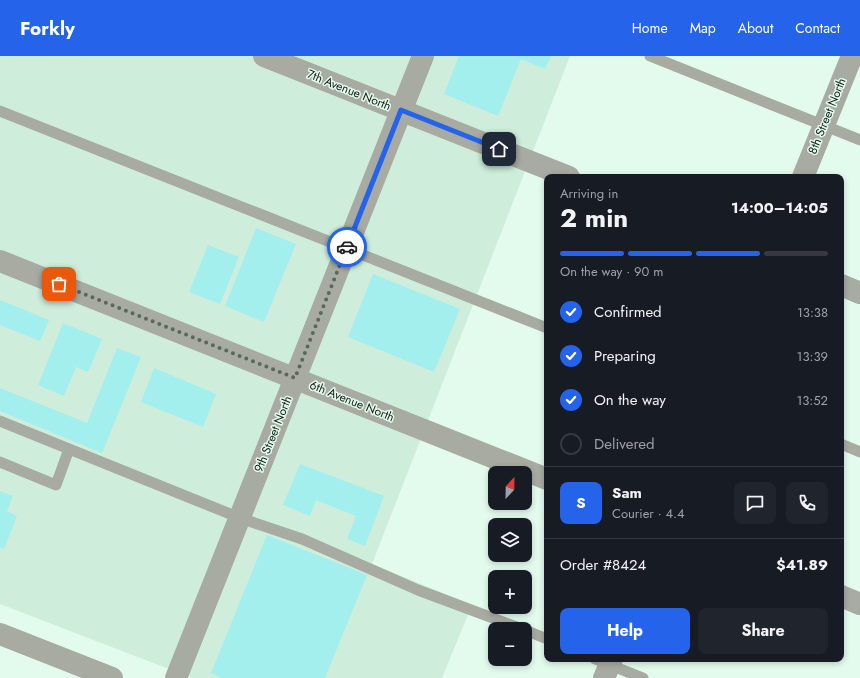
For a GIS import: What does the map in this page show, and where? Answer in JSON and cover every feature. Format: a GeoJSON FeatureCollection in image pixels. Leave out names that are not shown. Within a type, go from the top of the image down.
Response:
{"type":"FeatureCollection","features":[{"type":"Feature","properties":{"kind":"street","name":"9th Street North"},"geometry":{"type":"LineString","coordinates":[[176,678],[423,56]]}},
{"type":"Feature","properties":{"kind":"street","name":"8th Street North"},"geometry":{"type":"LineString","coordinates":[[804,174],[852,56]]}},
{"type":"Feature","properties":{"kind":"street","name":"7th Avenue North"},"geometry":{"type":"LineString","coordinates":[[267,57],[561,174]]}},
{"type":"Feature","properties":{"kind":"street","name":"6th Avenue North"},"geometry":{"type":"LineString","coordinates":[[0,261],[544,478]]}},
{"type":"Feature","properties":{"kind":"street"},"geometry":{"type":"LineString","coordinates":[[844,286],[860,293]]}},
{"type":"Feature","properties":{"kind":"street"},"geometry":{"type":"LineString","coordinates":[[844,597],[860,604]]}},
{"type":"Feature","properties":{"kind":"street"},"geometry":{"type":"LineString","coordinates":[[0,634],[112,678]]}},
{"type":"Feature","properties":{"kind":"lane"},"geometry":{"type":"LineString","coordinates":[[650,56],[860,140]]}},
{"type":"Feature","properties":{"kind":"lane"},"geometry":{"type":"LineString","coordinates":[[0,111],[544,327]]}},
{"type":"Feature","properties":{"kind":"lane"},"geometry":{"type":"LineString","coordinates":[[0,421],[240,518],[302,539],[418,590],[503,622]]}},
{"type":"Feature","properties":{"kind":"lane"},"geometry":{"type":"LineString","coordinates":[[844,445],[860,452]]}},
{"type":"Feature","properties":{"kind":"lane"},"geometry":{"type":"LineString","coordinates":[[0,462],[56,485],[69,449]]}},
{"type":"Feature","properties":{"kind":"lane"},"geometry":{"type":"LineString","coordinates":[[532,633],[544,638]]}},
{"type":"Feature","properties":{"kind":"lane"},"geometry":{"type":"LineString","coordinates":[[605,665],[643,678]]}},
{"type":"Feature","properties":{"kind":"shaded area"},"geometry":{"type":"Polygon","coordinates":[[[0,56],[570,56],[372,564],[472,605],[442,678],[192,678],[0,604],[0,56]]]}},
{"type":"Feature","properties":{"kind":"building"},"geometry":{"type":"Polygon","coordinates":[[[459,56],[551,56],[545,69],[521,59],[498,116],[444,94],[459,56]]]}},
{"type":"Feature","properties":{"kind":"building"},"geometry":{"type":"Polygon","coordinates":[[[256,228],[296,244],[264,322],[225,306],[256,228]]]}},
{"type":"Feature","properties":{"kind":"building"},"geometry":{"type":"Polygon","coordinates":[[[208,245],[239,257],[220,304],[189,292],[208,245]]]}},
{"type":"Feature","properties":{"kind":"building"},"geometry":{"type":"Polygon","coordinates":[[[373,274],[460,309],[434,372],[348,337],[373,274]]]}},
{"type":"Feature","properties":{"kind":"building"},"geometry":{"type":"Polygon","coordinates":[[[0,300],[49,320],[40,341],[0,325],[0,300]]]}},
{"type":"Feature","properties":{"kind":"building"},"geometry":{"type":"Polygon","coordinates":[[[63,323],[102,339],[88,372],[76,367],[64,396],[38,385],[63,323]]]}},
{"type":"Feature","properties":{"kind":"building"},"geometry":{"type":"Polygon","coordinates":[[[117,348],[141,357],[102,453],[0,411],[0,388],[87,423],[117,348]]]}},
{"type":"Feature","properties":{"kind":"building"},"geometry":{"type":"Polygon","coordinates":[[[154,368],[216,394],[203,427],[141,402],[154,368]]]}},
{"type":"Feature","properties":{"kind":"building"},"geometry":{"type":"Polygon","coordinates":[[[300,464],[384,496],[365,546],[347,539],[356,516],[316,500],[310,516],[283,505],[300,464]]]}},
{"type":"Feature","properties":{"kind":"building"},"geometry":{"type":"Polygon","coordinates":[[[0,491],[13,496],[7,511],[17,516],[4,549],[0,547],[0,491]]]}},
{"type":"Feature","properties":{"kind":"building"},"geometry":{"type":"Polygon","coordinates":[[[267,535],[367,575],[325,678],[222,678],[211,673],[267,535]]]}},
{"type":"Feature","properties":{"kind":"way so far"},"geometry":{"type":"LineString","coordinates":[[59,284],[295,378],[347,247]]}},
{"type":"Feature","properties":{"kind":"route"},"geometry":{"type":"LineString","coordinates":[[347,247],[401,110],[499,149]]}}]}
